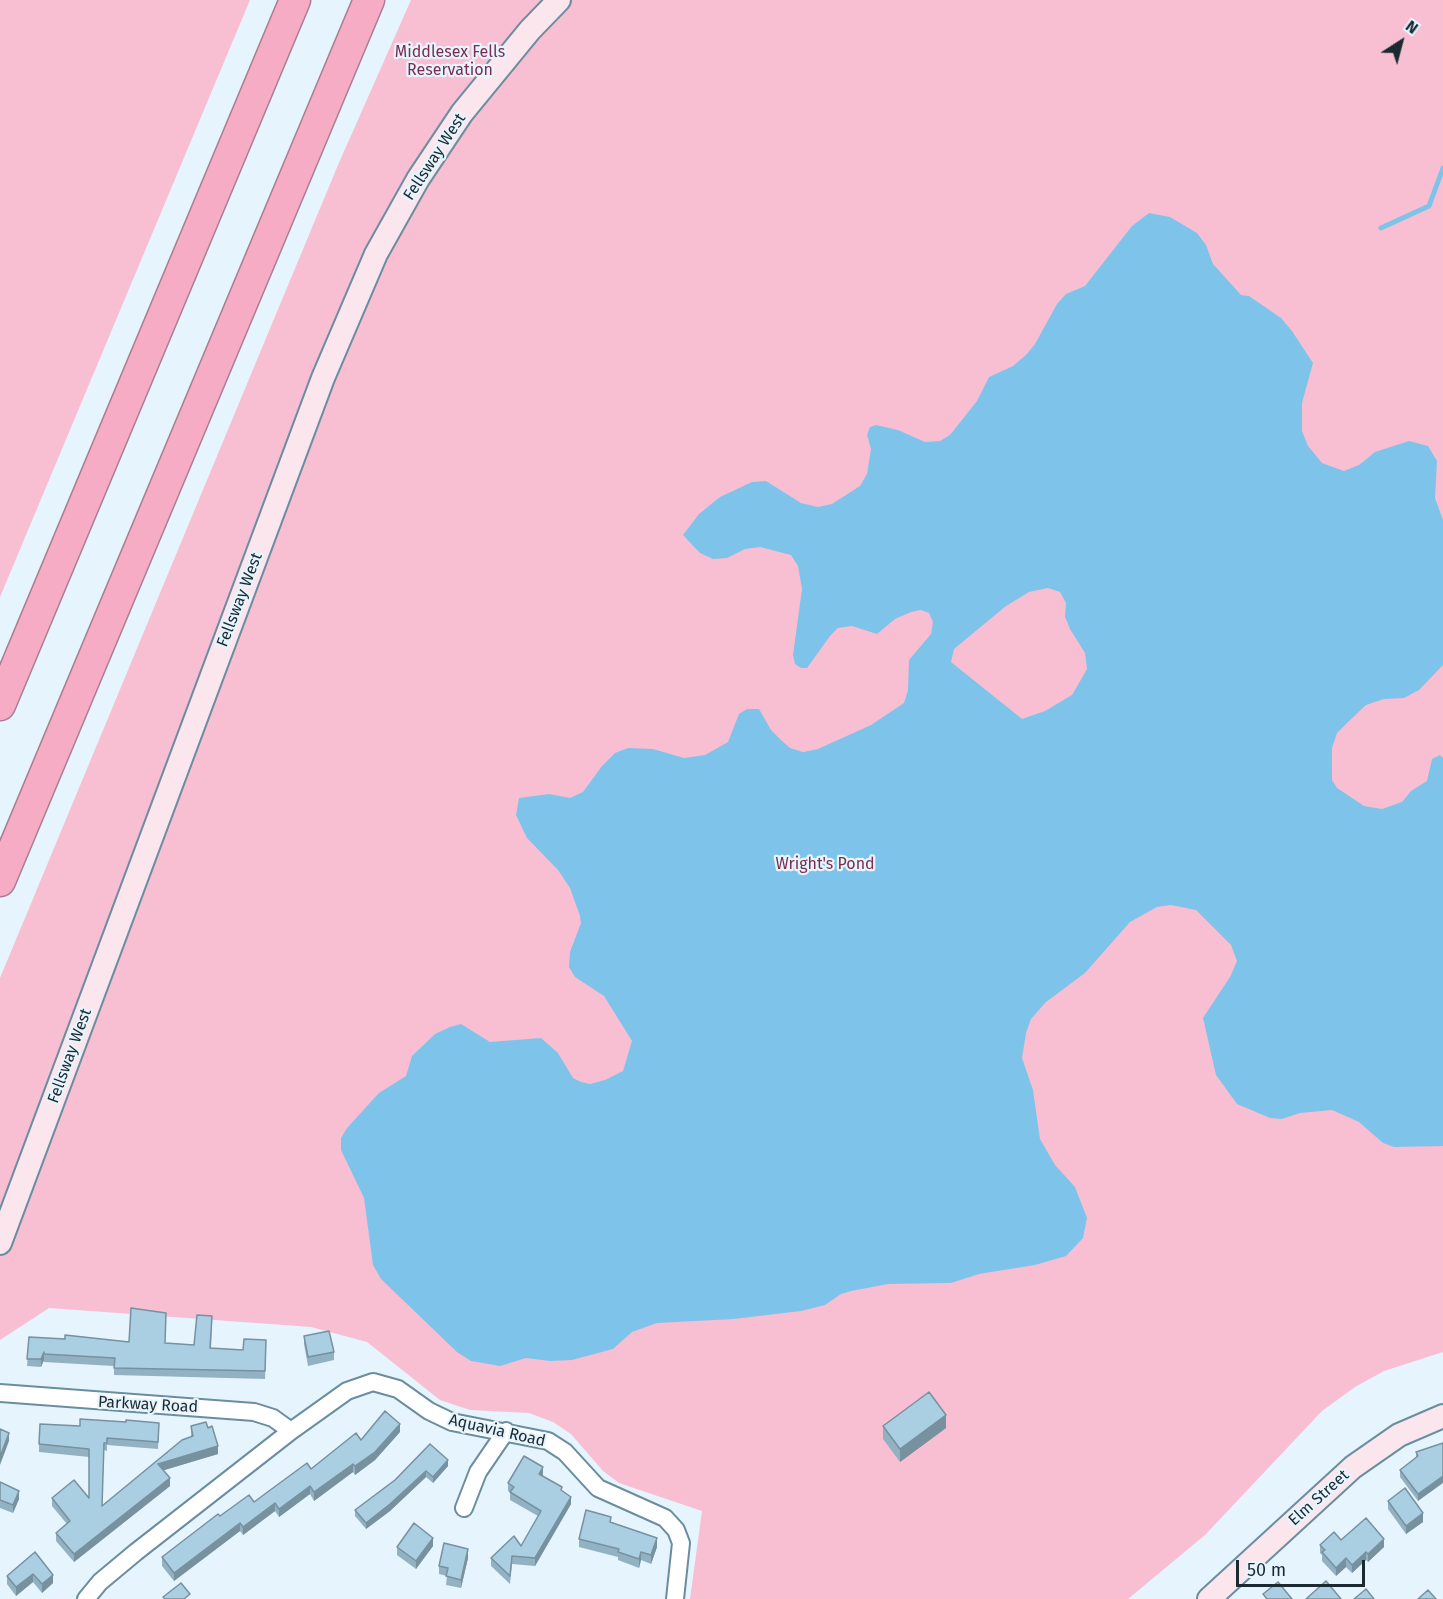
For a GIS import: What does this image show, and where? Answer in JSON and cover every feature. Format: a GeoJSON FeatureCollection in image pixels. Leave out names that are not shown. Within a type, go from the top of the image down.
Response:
{"type":"FeatureCollection","features":[{"type":"Feature","properties":{"kind":"highway"},"geometry":{"type":"LineString","coordinates":[[0,705],[295,0]]}},
{"type":"Feature","properties":{"kind":"highway"},"geometry":{"type":"LineString","coordinates":[[0,881],[369,0]]}},
{"type":"Feature","properties":{"kind":"main road","name":"Fellsway West"},"geometry":{"type":"LineString","coordinates":[[0,1243],[323,378],[376,254],[418,179],[462,113],[530,30],[559,0]]}},
{"type":"Feature","properties":{"kind":"main road","name":"Elm Street"},"geometry":{"type":"LineString","coordinates":[[1218,1596],[1373,1452],[1399,1435],[1443,1416]]}},
{"type":"Feature","properties":{"kind":"street","name":"Aquavia Road"},"geometry":{"type":"LineString","coordinates":[[86,1599],[100,1582],[136,1552],[291,1431],[347,1391],[373,1382],[398,1389],[445,1420],[506,1431],[553,1443],[565,1452],[598,1488],[669,1521],[681,1543],[675,1599]]}},
{"type":"Feature","properties":{"kind":"street","name":"Parkway Road"},"geometry":{"type":"LineString","coordinates":[[0,1393],[254,1412],[273,1418],[291,1431]]}},
{"type":"Feature","properties":{"kind":"street"},"geometry":{"type":"LineString","coordinates":[[464,1508],[478,1472],[506,1431]]}},
{"type":"Feature","properties":{"kind":"green space"},"geometry":{"type":"Polygon","coordinates":[[[0,0],[250,0],[0,597],[0,0]]]}},
{"type":"Feature","properties":{"kind":"green space","name":"Wright's Pond"},"geometry":{"type":"Polygon","coordinates":[[[411,0],[1443,0],[1443,1352],[1384,1371],[1355,1387],[1322,1411],[1205,1535],[1128,1599],[690,1599],[702,1511],[619,1483],[603,1471],[571,1434],[553,1422],[529,1413],[470,1410],[440,1400],[367,1342],[311,1327],[49,1308],[0,1340],[0,978],[338,165],[411,0]]]}},
{"type":"Feature","properties":{"kind":"water","name":"Wright's Pond"},"geometry":{"type":"Polygon","coordinates":[[[1149,213],[1170,217],[1197,233],[1206,245],[1213,264],[1241,295],[1249,296],[1281,318],[1292,331],[1313,363],[1302,403],[1302,431],[1308,446],[1322,463],[1344,471],[1359,465],[1375,452],[1409,441],[1428,446],[1437,461],[1435,498],[1443,520],[1443,665],[1419,690],[1404,698],[1384,699],[1366,705],[1337,733],[1332,748],[1332,780],[1337,788],[1364,806],[1382,809],[1402,802],[1411,791],[1427,781],[1432,759],[1440,755],[1443,758],[1443,1146],[1394,1147],[1383,1143],[1359,1122],[1332,1110],[1300,1113],[1282,1119],[1270,1118],[1237,1104],[1216,1075],[1203,1018],[1230,977],[1237,961],[1231,945],[1196,910],[1171,905],[1157,907],[1130,922],[1085,973],[1046,1002],[1031,1019],[1026,1033],[1022,1058],[1033,1090],[1040,1139],[1055,1165],[1075,1187],[1087,1218],[1083,1238],[1066,1256],[1035,1265],[979,1274],[951,1283],[888,1284],[851,1291],[841,1294],[825,1305],[801,1311],[734,1319],[657,1323],[632,1332],[613,1349],[572,1360],[550,1361],[526,1358],[500,1366],[471,1361],[457,1352],[381,1279],[373,1265],[364,1198],[341,1150],[341,1138],[347,1128],[379,1093],[406,1076],[412,1056],[435,1034],[461,1024],[490,1042],[541,1038],[558,1053],[573,1078],[581,1082],[590,1084],[623,1071],[632,1041],[604,996],[575,977],[569,967],[570,952],[581,923],[580,916],[570,888],[558,870],[527,838],[516,815],[519,798],[549,794],[570,798],[583,792],[602,766],[615,753],[628,748],[653,749],[684,758],[705,755],[728,742],[739,714],[747,709],[759,709],[771,730],[781,740],[790,748],[803,752],[818,749],[871,725],[904,703],[908,690],[909,660],[931,634],[933,622],[929,613],[921,610],[911,612],[895,619],[877,634],[852,626],[838,628],[807,668],[801,668],[795,664],[793,655],[802,589],[798,566],[791,555],[760,547],[745,549],[727,558],[713,559],[700,553],[683,535],[699,514],[720,497],[752,482],[766,481],[801,503],[818,507],[832,504],[860,486],[867,474],[871,449],[867,435],[870,427],[876,425],[898,430],[925,442],[940,441],[950,435],[977,401],[989,377],[1013,366],[1026,355],[1035,344],[1057,304],[1066,294],[1085,286],[1132,226],[1149,213]],[[1048,588],[1029,592],[1006,606],[954,649],[951,662],[1022,719],[1045,711],[1072,695],[1087,669],[1085,653],[1065,617],[1066,603],[1060,592],[1048,588]]]}},
{"type":"Feature","properties":{"kind":"building"},"geometry":{"type":"Polygon","coordinates":[[[131,1308],[166,1313],[165,1343],[194,1345],[197,1315],[212,1316],[210,1348],[243,1350],[244,1339],[266,1340],[265,1371],[114,1368],[115,1358],[44,1354],[44,1352],[41,1359],[27,1359],[29,1337],[65,1339],[65,1335],[129,1342],[131,1308]]]}},
{"type":"Feature","properties":{"kind":"building"},"geometry":{"type":"Polygon","coordinates":[[[329,1331],[334,1352],[308,1357],[304,1336],[329,1331]]]}},
{"type":"Feature","properties":{"kind":"building"},"geometry":{"type":"Polygon","coordinates":[[[929,1392],[946,1415],[900,1449],[883,1426],[929,1392]]]}},
{"type":"Feature","properties":{"kind":"building"},"geometry":{"type":"Polygon","coordinates":[[[385,1411],[400,1424],[375,1452],[355,1466],[353,1464],[314,1492],[310,1486],[279,1509],[275,1503],[243,1527],[240,1523],[174,1573],[162,1557],[218,1514],[220,1516],[249,1495],[254,1502],[307,1463],[311,1469],[356,1433],[361,1440],[385,1411]]]}},
{"type":"Feature","properties":{"kind":"building"},"geometry":{"type":"Polygon","coordinates":[[[80,1419],[159,1423],[158,1442],[107,1438],[107,1443],[104,1443],[102,1506],[182,1440],[193,1436],[191,1426],[206,1422],[208,1428],[212,1426],[218,1446],[158,1464],[170,1478],[74,1554],[56,1533],[70,1521],[52,1498],[74,1480],[89,1498],[89,1449],[39,1444],[40,1424],[80,1426],[80,1419]]]}},
{"type":"Feature","properties":{"kind":"building"},"geometry":{"type":"Polygon","coordinates":[[[0,1429],[9,1433],[0,1457],[0,1429]]]}},
{"type":"Feature","properties":{"kind":"building"},"geometry":{"type":"Polygon","coordinates":[[[1443,1443],[1443,1476],[1418,1494],[1400,1470],[1418,1456],[1416,1452],[1443,1443]]]}},
{"type":"Feature","properties":{"kind":"building"},"geometry":{"type":"Polygon","coordinates":[[[430,1444],[448,1460],[433,1477],[426,1471],[366,1523],[355,1510],[395,1480],[430,1444]]]}},
{"type":"Feature","properties":{"kind":"building"},"geometry":{"type":"Polygon","coordinates":[[[524,1456],[543,1467],[539,1474],[562,1487],[561,1490],[571,1497],[535,1558],[512,1556],[510,1576],[491,1558],[514,1536],[521,1546],[541,1511],[510,1492],[514,1487],[508,1483],[524,1456]]]}},
{"type":"Feature","properties":{"kind":"building"},"geometry":{"type":"Polygon","coordinates":[[[0,1482],[19,1491],[13,1505],[0,1500],[0,1482]]]}},
{"type":"Feature","properties":{"kind":"building"},"geometry":{"type":"Polygon","coordinates":[[[1405,1488],[1423,1513],[1406,1526],[1388,1501],[1405,1488]]]}},
{"type":"Feature","properties":{"kind":"building"},"geometry":{"type":"Polygon","coordinates":[[[586,1510],[611,1517],[610,1522],[657,1538],[651,1555],[641,1552],[639,1559],[618,1552],[619,1549],[579,1539],[586,1510]]]}},
{"type":"Feature","properties":{"kind":"building"},"geometry":{"type":"Polygon","coordinates":[[[1366,1518],[1384,1539],[1352,1565],[1346,1558],[1336,1568],[1322,1552],[1325,1550],[1320,1545],[1334,1532],[1341,1540],[1366,1518]]]}},
{"type":"Feature","properties":{"kind":"building"},"geometry":{"type":"Polygon","coordinates":[[[414,1523],[433,1538],[416,1561],[397,1547],[414,1523]]]}},
{"type":"Feature","properties":{"kind":"building"},"geometry":{"type":"Polygon","coordinates":[[[444,1543],[468,1549],[461,1580],[446,1576],[448,1568],[439,1566],[444,1543]]]}},
{"type":"Feature","properties":{"kind":"building"},"geometry":{"type":"Polygon","coordinates":[[[35,1552],[53,1575],[42,1584],[33,1574],[16,1587],[7,1576],[35,1552]]]}},
{"type":"Feature","properties":{"kind":"building"},"geometry":{"type":"Polygon","coordinates":[[[1326,1581],[1341,1599],[1306,1599],[1326,1581]]]}},
{"type":"Feature","properties":{"kind":"building"},"geometry":{"type":"Polygon","coordinates":[[[1278,1582],[1292,1599],[1267,1599],[1263,1594],[1278,1582]]]}},
{"type":"Feature","properties":{"kind":"building"},"geometry":{"type":"Polygon","coordinates":[[[181,1583],[190,1594],[184,1599],[165,1599],[163,1597],[181,1583]]]}},
{"type":"Feature","properties":{"kind":"building"},"geometry":{"type":"Polygon","coordinates":[[[1366,1589],[1374,1599],[1354,1599],[1366,1589]]]}},
{"type":"Feature","properties":{"kind":"building"},"geometry":{"type":"Polygon","coordinates":[[[1428,1590],[1436,1599],[1418,1599],[1428,1590]]]}},
{"type":"Feature","properties":{"kind":"waterway"},"geometry":{"type":"LineString","coordinates":[[1381,228],[1429,206],[1443,168]]}},
{"type":"Feature","properties":{"kind":"park label","name":"Middlesex Fells Reservation"},"geometry":{"type":"Point","coordinates":[450,62]}}]}
